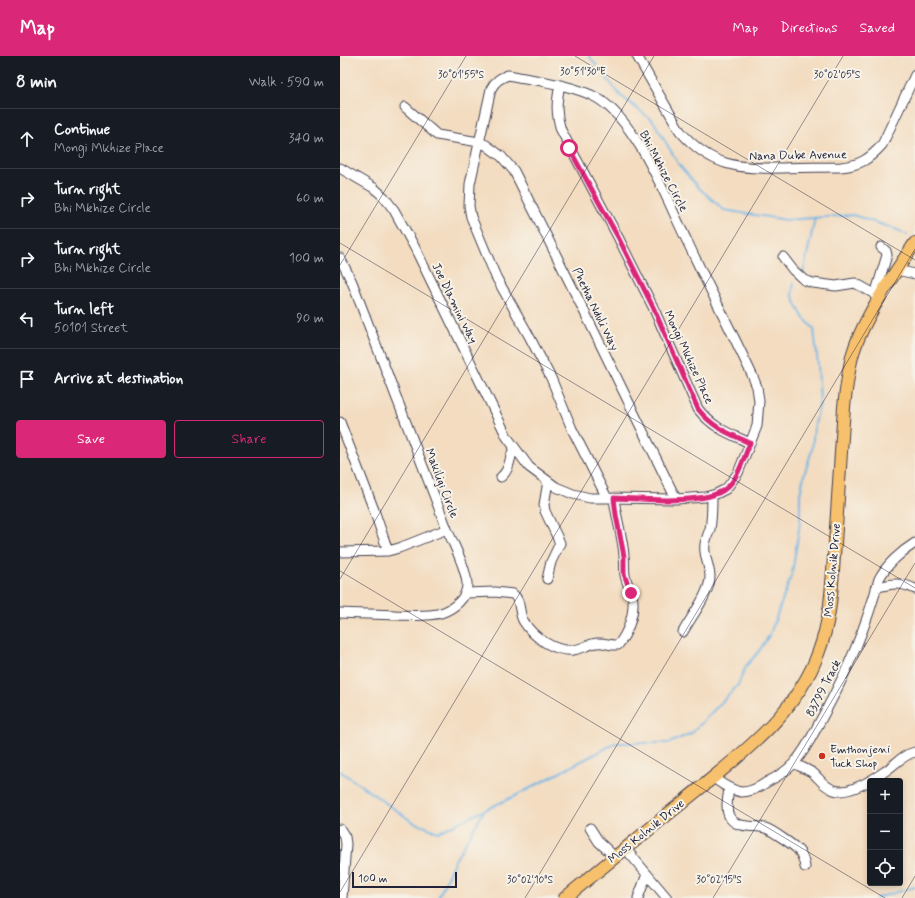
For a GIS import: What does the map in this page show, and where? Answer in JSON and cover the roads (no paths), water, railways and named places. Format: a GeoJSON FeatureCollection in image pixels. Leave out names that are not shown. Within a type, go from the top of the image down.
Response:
{"type":"FeatureCollection","features":[{"type":"Feature","properties":{"kind":"main road","name":"Moss Kolnik Drive"},"geometry":{"type":"LineString","coordinates":[[565,898],[764,733],[785,711],[804,685],[820,651],[827,623],[832,592],[847,382],[854,352],[876,299],[915,243]]}},
{"type":"Feature","properties":{"kind":"street","name":"Nana Dube Avenue"},"geometry":{"type":"LineString","coordinates":[[637,56],[680,131],[689,142],[705,154],[722,162],[751,168],[841,167],[853,166],[863,162],[874,154],[882,145],[915,75]]}},
{"type":"Feature","properties":{"kind":"street","name":"Bhi Mkhize Circle"},"geometry":{"type":"LineString","coordinates":[[529,466],[556,487],[573,494],[590,498],[676,499],[712,496],[726,489],[738,473],[756,426],[760,401],[755,382],[664,192],[646,157],[630,132],[609,107],[596,97],[560,86],[508,75],[501,77],[494,83],[491,89],[468,195],[471,216],[496,277],[551,378],[572,429],[610,498]]}},
{"type":"Feature","properties":{"kind":"street","name":"Mongi Mkhize Place"},"geometry":{"type":"LineString","coordinates":[[560,86],[557,118],[561,130],[618,237],[653,307],[698,409],[706,419],[715,426],[750,443]]}},
{"type":"Feature","properties":{"kind":"street"},"geometry":{"type":"LineString","coordinates":[[405,107],[437,135],[479,142]]}},
{"type":"Feature","properties":{"kind":"street","name":"Phetha Nduli Way"},"geometry":{"type":"LineString","coordinates":[[479,142],[497,153],[514,171],[584,310],[676,499]]}},
{"type":"Feature","properties":{"kind":"street","name":"Joe Dlamini Way"},"geometry":{"type":"LineString","coordinates":[[340,168],[374,188],[384,197],[394,210],[415,248],[507,437],[529,466]]}},
{"type":"Feature","properties":{"kind":"street"},"geometry":{"type":"LineString","coordinates":[[876,299],[887,256],[886,251],[881,247]]}},
{"type":"Feature","properties":{"kind":"street"},"geometry":{"type":"LineString","coordinates":[[783,257],[793,270],[804,280],[836,286],[855,283],[871,291],[876,299]]}},
{"type":"Feature","properties":{"kind":"street","name":"Makiligi Circle"},"geometry":{"type":"LineString","coordinates":[[340,258],[355,290],[463,567],[467,584],[466,593]]}},
{"type":"Feature","properties":{"kind":"street"},"geometry":{"type":"LineString","coordinates":[[897,270],[915,274]]}},
{"type":"Feature","properties":{"kind":"street"},"geometry":{"type":"LineString","coordinates":[[340,422],[388,551]]}},
{"type":"Feature","properties":{"kind":"street"},"geometry":{"type":"LineString","coordinates":[[501,477],[508,469],[514,448]]}},
{"type":"Feature","properties":{"kind":"street"},"geometry":{"type":"LineString","coordinates":[[547,579],[551,562],[560,543],[545,511],[544,504],[548,481]]}},
{"type":"Feature","properties":{"kind":"street"},"geometry":{"type":"LineString","coordinates":[[683,632],[708,590],[710,582],[710,575],[705,558],[705,543],[710,525],[712,496]]}},
{"type":"Feature","properties":{"kind":"street"},"geometry":{"type":"LineString","coordinates":[[340,614],[423,615],[440,613],[451,608],[462,600],[466,593],[495,592],[513,594],[518,601],[523,621],[530,630],[541,639],[559,649],[573,650],[595,643],[605,642],[616,646],[620,642],[628,626],[633,605],[631,593],[624,574],[624,556],[616,515],[610,498]]}},
{"type":"Feature","properties":{"kind":"street"},"geometry":{"type":"LineString","coordinates":[[340,552],[388,551],[447,529]]}},
{"type":"Feature","properties":{"kind":"street","name":"83799 Track"},"geometry":{"type":"LineString","coordinates":[[712,777],[729,788],[741,792],[759,787],[786,771],[794,763],[807,746],[846,672],[864,628],[882,572],[915,544]]}},
{"type":"Feature","properties":{"kind":"street"},"geometry":{"type":"LineString","coordinates":[[876,588],[895,583],[903,584],[915,589]]}},
{"type":"Feature","properties":{"kind":"street"},"geometry":{"type":"LineString","coordinates":[[794,763],[811,772],[820,782],[832,790],[839,792],[847,791],[885,772],[896,762],[908,754],[915,752]]}},
{"type":"Feature","properties":{"kind":"street"},"geometry":{"type":"LineString","coordinates":[[729,788],[727,809],[730,818],[739,824],[764,828],[771,831],[798,849],[805,867]]}},
{"type":"Feature","properties":{"kind":"street"},"geometry":{"type":"LineString","coordinates":[[590,828],[599,842],[615,857]]}},
{"type":"Feature","properties":{"kind":"street"},"geometry":{"type":"LineString","coordinates":[[340,829],[345,837],[346,844],[342,898]]}},
{"type":"Feature","properties":{"kind":"street"},"geometry":{"type":"LineString","coordinates":[[625,848],[667,898]]}},
{"type":"Feature","properties":{"kind":"street"},"geometry":{"type":"LineString","coordinates":[[638,898],[647,874]]}},
{"type":"Feature","properties":{"kind":"waterway"},"geometry":{"type":"LineString","coordinates":[[589,56],[620,95],[654,122],[679,165],[699,188],[724,210],[786,220],[853,215],[898,230],[907,235]]}},
{"type":"Feature","properties":{"kind":"waterway"},"geometry":{"type":"LineString","coordinates":[[803,274],[815,218]]}},
{"type":"Feature","properties":{"kind":"waterway"},"geometry":{"type":"LineString","coordinates":[[340,771],[413,822],[438,832],[519,794],[616,743],[669,743],[692,733],[738,685],[746,666],[759,651],[770,634],[792,574],[800,522],[800,494],[812,450],[814,428],[820,403],[814,329],[803,317],[797,306],[792,294],[794,283]]}},
{"type":"Feature","properties":{"kind":"waterway"},"geometry":{"type":"LineString","coordinates":[[438,898],[454,862],[484,811]]}},
{"type":"Feature","properties":{"kind":"waterway"},"geometry":{"type":"LineString","coordinates":[[876,898],[915,887]]}},
{"type":"Feature","properties":{"kind":"place","name":"Emthonjeni Tuck Shop"},"geometry":{"type":"Point","coordinates":[822,756]}}]}
